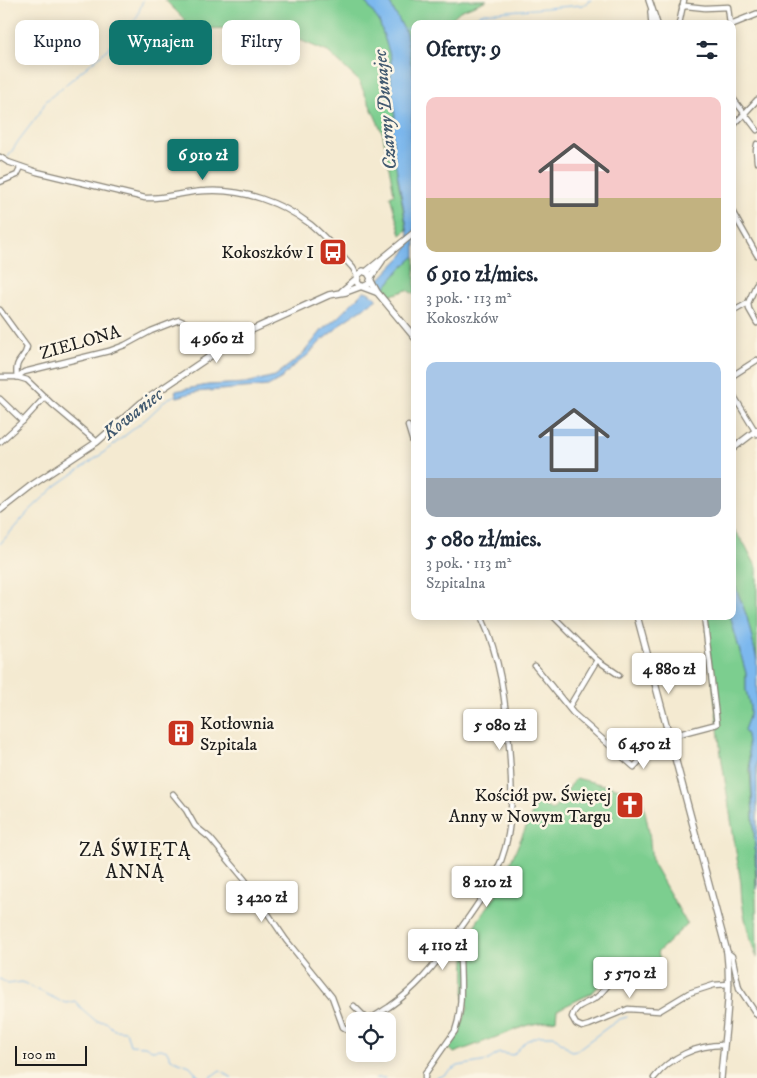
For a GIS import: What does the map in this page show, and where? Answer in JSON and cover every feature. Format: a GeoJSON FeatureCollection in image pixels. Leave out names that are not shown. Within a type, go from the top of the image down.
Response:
{"type":"FeatureCollection","features":[{"type":"Feature","properties":{"kind":"street"},"geometry":{"type":"LineString","coordinates":[[649,0],[656,20]]}},
{"type":"Feature","properties":{"kind":"street"},"geometry":{"type":"LineString","coordinates":[[680,20],[684,0]]}},
{"type":"Feature","properties":{"kind":"street"},"geometry":{"type":"LineString","coordinates":[[682,7],[728,7],[730,20]]}},
{"type":"Feature","properties":{"kind":"street"},"geometry":{"type":"LineString","coordinates":[[651,8],[652,20]]}},
{"type":"Feature","properties":{"kind":"street"},"geometry":{"type":"LineString","coordinates":[[736,22],[757,14]]}},
{"type":"Feature","properties":{"kind":"street"},"geometry":{"type":"LineString","coordinates":[[736,123],[757,100]]}},
{"type":"Feature","properties":{"kind":"street"},"geometry":{"type":"LineString","coordinates":[[736,102],[757,130]]}},
{"type":"Feature","properties":{"kind":"street"},"geometry":{"type":"LineString","coordinates":[[757,144],[757,162]]}},
{"type":"Feature","properties":{"kind":"street"},"geometry":{"type":"LineString","coordinates":[[0,157],[21,167],[145,198],[206,190],[257,197],[282,207],[308,223],[360,275],[371,279],[377,292],[411,333]]}},
{"type":"Feature","properties":{"kind":"street"},"geometry":{"type":"LineString","coordinates":[[0,182],[18,175],[21,167]]}},
{"type":"Feature","properties":{"kind":"street"},"geometry":{"type":"LineString","coordinates":[[736,218],[757,255]]}},
{"type":"Feature","properties":{"kind":"street"},"geometry":{"type":"LineString","coordinates":[[341,292],[411,235]]}},
{"type":"Feature","properties":{"kind":"street"},"geometry":{"type":"LineString","coordinates":[[0,510],[32,485],[97,442],[141,403],[233,341],[261,325],[329,295],[363,286],[371,279],[383,259]]}},
{"type":"Feature","properties":{"kind":"street"},"geometry":{"type":"LineString","coordinates":[[360,275],[358,283],[377,292]]}},
{"type":"Feature","properties":{"kind":"street"},"geometry":{"type":"LineString","coordinates":[[736,310],[748,303],[757,283]]}},
{"type":"Feature","properties":{"kind":"street"},"geometry":{"type":"LineString","coordinates":[[748,303],[757,323]]}},
{"type":"Feature","properties":{"kind":"street"},"geometry":{"type":"LineString","coordinates":[[0,310],[27,347],[27,351],[19,360],[16,368],[18,377]]}},
{"type":"Feature","properties":{"kind":"street","name":"ZIELONA"},"geometry":{"type":"LineString","coordinates":[[18,377],[24,372],[109,352],[151,331],[179,320],[198,328],[224,335],[233,341]]}},
{"type":"Feature","properties":{"kind":"street"},"geometry":{"type":"LineString","coordinates":[[736,373],[757,360]]}},
{"type":"Feature","properties":{"kind":"street","name":"ZIELONA"},"geometry":{"type":"LineString","coordinates":[[0,377],[18,377],[32,384],[97,442]]}},
{"type":"Feature","properties":{"kind":"street"},"geometry":{"type":"LineString","coordinates":[[0,442],[24,421],[45,397]]}},
{"type":"Feature","properties":{"kind":"street"},"geometry":{"type":"LineString","coordinates":[[0,399],[24,421]]}},
{"type":"Feature","properties":{"kind":"street"},"geometry":{"type":"LineString","coordinates":[[736,400],[756,432],[736,446]]}},
{"type":"Feature","properties":{"kind":"street"},"geometry":{"type":"LineString","coordinates":[[408,426],[411,436]]}},
{"type":"Feature","properties":{"kind":"street"},"geometry":{"type":"LineString","coordinates":[[382,1012],[417,984],[437,963],[489,886],[497,870],[508,838],[512,814],[512,780],[502,676],[498,657],[484,620]]}},
{"type":"Feature","properties":{"kind":"street"},"geometry":{"type":"LineString","coordinates":[[557,620],[597,660],[619,675]]}},
{"type":"Feature","properties":{"kind":"street"},"geometry":{"type":"LineString","coordinates":[[638,620],[727,952],[728,984],[720,1078]]}},
{"type":"Feature","properties":{"kind":"street"},"geometry":{"type":"LineString","coordinates":[[535,666],[569,707],[634,767],[660,739],[669,735],[717,724],[704,620]]}},
{"type":"Feature","properties":{"kind":"street"},"geometry":{"type":"LineString","coordinates":[[569,707],[597,660]]}},
{"type":"Feature","properties":{"kind":"street"},"geometry":{"type":"LineString","coordinates":[[173,794],[186,810],[195,826],[210,838],[245,880],[286,940],[332,997],[343,1027],[346,1029]]}},
{"type":"Feature","properties":{"kind":"street"},"geometry":{"type":"LineString","coordinates":[[425,1078],[425,1074],[455,1031],[461,1006],[460,951],[458,945],[452,941]]}},
{"type":"Feature","properties":{"kind":"street"},"geometry":{"type":"LineString","coordinates":[[727,952],[732,956],[739,988],[757,1015]]}},
{"type":"Feature","properties":{"kind":"street"},"geometry":{"type":"LineString","coordinates":[[616,976],[596,998],[579,1006],[573,1013],[572,1017],[576,1024],[582,1027],[589,1025],[628,1009],[659,1011],[689,993],[714,985],[728,984]]}},
{"type":"Feature","properties":{"kind":"street"},"geometry":{"type":"LineString","coordinates":[[354,1006],[359,1012]]}},
{"type":"Feature","properties":{"kind":"street"},"geometry":{"type":"LineString","coordinates":[[654,1078],[675,1059],[688,1052],[714,1045],[724,1045]]}},
{"type":"Feature","properties":{"kind":"green space"},"geometry":{"type":"Polygon","coordinates":[[[165,0],[364,0],[379,21],[391,58],[391,84],[395,118],[392,130],[407,230],[401,235],[390,196],[394,194],[383,134],[359,81],[328,52],[300,40],[300,20],[222,20],[222,28],[212,29],[212,20],[185,20],[165,0]]]}},
{"type":"Feature","properties":{"kind":"green space"},"geometry":{"type":"Polygon","coordinates":[[[388,0],[487,0],[460,11],[452,20],[411,20],[411,62],[406,33],[388,0]]]}},
{"type":"Feature","properties":{"kind":"green space"},"geometry":{"type":"Polygon","coordinates":[[[411,259],[411,292],[407,290],[388,296],[383,290],[400,269],[411,259]]]}},
{"type":"Feature","properties":{"kind":"green space"},"geometry":{"type":"Polygon","coordinates":[[[736,533],[745,545],[757,568],[757,660],[747,617],[736,588],[736,533]]]}},
{"type":"Feature","properties":{"kind":"green space"},"geometry":{"type":"Polygon","coordinates":[[[708,620],[731,620],[746,673],[746,690],[750,714],[744,730],[748,743],[755,846],[757,958],[748,931],[742,903],[741,884],[721,755],[707,630],[710,630],[708,620]]]}},
{"type":"Feature","properties":{"kind":"green space"},"geometry":{"type":"Polygon","coordinates":[[[576,778],[636,793],[643,801],[649,831],[652,862],[687,924],[657,953],[660,958],[641,976],[618,977],[614,973],[590,994],[557,1010],[556,1020],[528,1025],[454,1053],[449,1048],[461,1027],[468,1007],[464,1003],[465,957],[478,920],[495,897],[539,798],[546,801],[543,805],[553,811],[576,778]]]}},
{"type":"Feature","properties":{"kind":"water"},"geometry":{"type":"Polygon","coordinates":[[[364,0],[388,0],[406,33],[411,62],[411,259],[400,269],[383,290],[377,282],[403,255],[410,243],[394,155],[392,130],[395,117],[391,84],[391,58],[379,21],[364,0]]]}},
{"type":"Feature","properties":{"kind":"water"},"geometry":{"type":"Polygon","coordinates":[[[364,291],[377,299],[344,321],[282,378],[268,386],[196,392],[177,397],[175,391],[208,385],[246,383],[275,376],[301,356],[323,329],[364,291]]]}},
{"type":"Feature","properties":{"kind":"water"},"geometry":{"type":"Polygon","coordinates":[[[736,588],[747,617],[757,660],[757,889],[751,771],[747,735],[744,730],[750,714],[746,690],[746,673],[731,620],[736,620],[736,588]]]}},
{"type":"Feature","properties":{"kind":"waterway"},"geometry":{"type":"LineString","coordinates":[[8,157],[39,114],[46,101],[102,54],[127,30],[137,17],[143,0]]}},
{"type":"Feature","properties":{"kind":"waterway"},"geometry":{"type":"LineString","coordinates":[[467,20],[484,13],[583,5],[591,0]]}},
{"type":"Feature","properties":{"kind":"waterway"},"geometry":{"type":"LineString","coordinates":[[403,29],[411,28]]}},
{"type":"Feature","properties":{"kind":"waterway","name":"Kowaniec"},"geometry":{"type":"LineString","coordinates":[[0,544],[28,512],[57,485],[99,456],[146,419],[167,399],[178,394]]}},
{"type":"Feature","properties":{"kind":"waterway"},"geometry":{"type":"LineString","coordinates":[[0,979],[8,984],[22,982],[66,1003],[75,1001],[96,1021],[106,1022],[114,1030],[126,1031],[130,1045],[167,1051],[171,1059],[190,1066],[198,1076],[203,1078]]}},
{"type":"Feature","properties":{"kind":"waterway"},"geometry":{"type":"LineString","coordinates":[[435,1078],[458,1066],[487,1061],[499,1053],[513,1055],[526,1041],[538,1036],[554,1036],[571,1051],[577,1050],[620,1019],[627,1017]]}},
{"type":"Feature","properties":{"kind":"waterway"},"geometry":{"type":"LineString","coordinates":[[209,1078],[220,1070],[232,1078]]}},
{"type":"Feature","properties":{"kind":"waterway"},"geometry":{"type":"LineString","coordinates":[[191,1078],[196,1074]]}},
{"type":"Feature","properties":{"kind":"waterway"},"geometry":{"type":"LineString","coordinates":[[376,1078],[385,1078]]}},
{"type":"Feature","properties":{"kind":"place","name":"Kokoszków I"},"geometry":{"type":"Point","coordinates":[333,252]}},
{"type":"Feature","properties":{"kind":"place","name":"Kotłownia Szpitala"},"geometry":{"type":"Point","coordinates":[181,733]}},
{"type":"Feature","properties":{"kind":"place","name":"Kościół pw. Świętej Anny w Nowym Targu"},"geometry":{"type":"Point","coordinates":[630,805]}},
{"type":"Feature","properties":{"kind":"district","name":"ZA ŚWIĘTĄ ANNĄ"},"geometry":{"type":"Point","coordinates":[135,860]}},
{"type":"Feature","properties":{"kind":"water label","name":"Czarny Dunajec"},"geometry":{"type":"Point","coordinates":[384,110]}}]}
